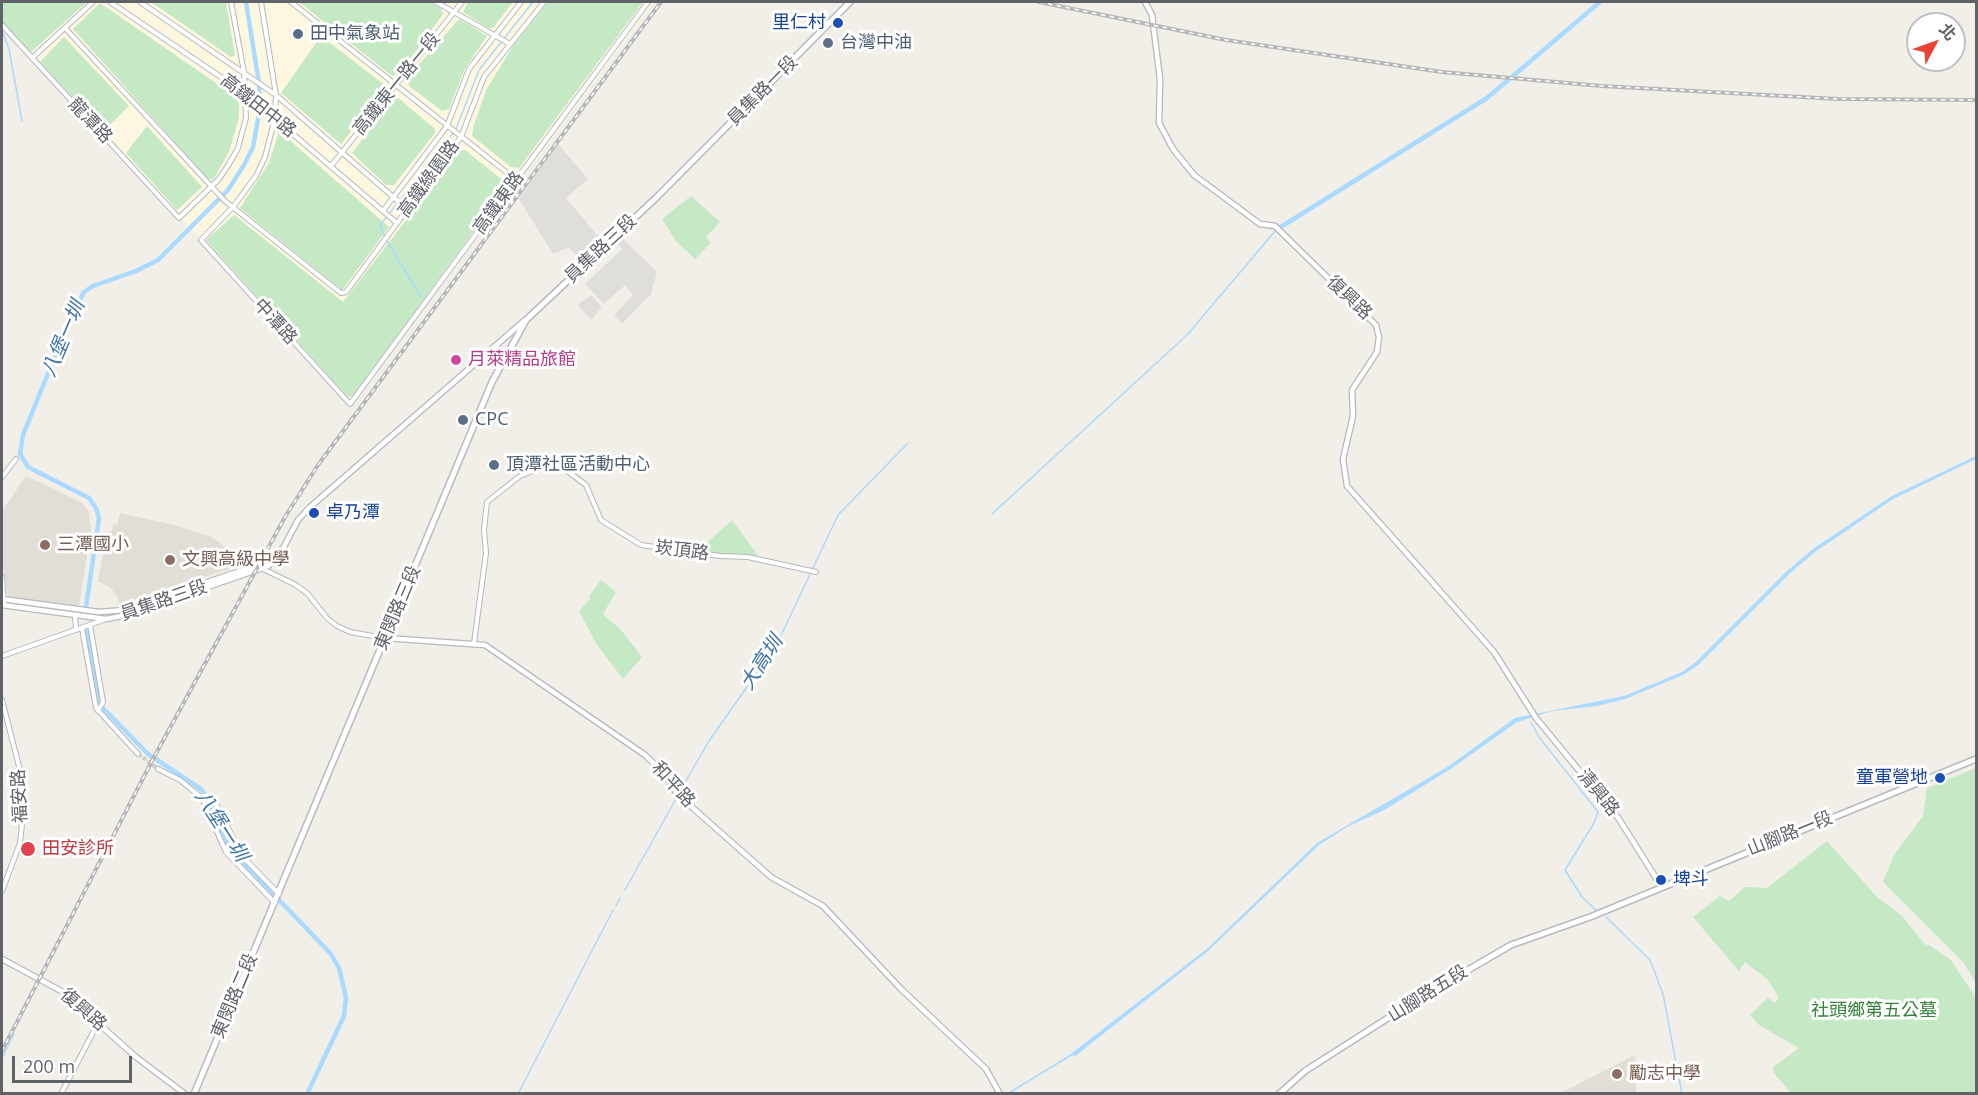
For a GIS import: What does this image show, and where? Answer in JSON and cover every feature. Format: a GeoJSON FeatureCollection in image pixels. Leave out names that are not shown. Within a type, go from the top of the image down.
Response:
{"type":"FeatureCollection","features":[{"type":"Feature","properties":{"kind":"main road","name":"員集路一段"},"geometry":{"type":"LineString","coordinates":[[675,179],[850,2]]}},
{"type":"Feature","properties":{"kind":"main road","name":"員集路三段"},"geometry":{"type":"LineString","coordinates":[[526,320],[675,179]]}},
{"type":"Feature","properties":{"kind":"main road","name":"東閔路三段"},"geometry":{"type":"LineString","coordinates":[[277,899],[492,382],[526,320]]}},
{"type":"Feature","properties":{"kind":"main road","name":"山腳路一段"},"geometry":{"type":"LineString","coordinates":[[1604,911],[1977,759]]}},
{"type":"Feature","properties":{"kind":"main road","name":"東閔路二段"},"geometry":{"type":"LineString","coordinates":[[194,1094],[277,899]]}},
{"type":"Feature","properties":{"kind":"main road","name":"山腳路五段"},"geometry":{"type":"LineString","coordinates":[[1279,1094],[1305,1071],[1457,974],[1511,945],[1604,911]]}},
{"type":"Feature","properties":{"kind":"street"},"geometry":{"type":"LineString","coordinates":[[32,58],[93,2]]}},
{"type":"Feature","properties":{"kind":"street","name":"高鐵田中路"},"geometry":{"type":"LineString","coordinates":[[110,2],[246,94],[397,223]]}},
{"type":"Feature","properties":{"kind":"street","name":"高鐵田中路"},"geometry":{"type":"LineString","coordinates":[[140,2],[276,95],[407,209]]}},
{"type":"Feature","properties":{"kind":"street"},"geometry":{"type":"LineString","coordinates":[[211,187],[238,148],[246,118],[244,72],[231,2]]}},
{"type":"Feature","properties":{"kind":"street"},"geometry":{"type":"LineString","coordinates":[[65,28],[211,187],[234,207],[256,176],[265,157],[275,118],[276,95],[261,2]]}},
{"type":"Feature","properties":{"kind":"street"},"geometry":{"type":"LineString","coordinates":[[291,2],[515,180]]}},
{"type":"Feature","properties":{"kind":"street"},"geometry":{"type":"LineString","coordinates":[[436,2],[510,44]]}},
{"type":"Feature","properties":{"kind":"street","name":"高鐵東一路一段"},"geometry":{"type":"LineString","coordinates":[[331,166],[462,2]]}},
{"type":"Feature","properties":{"kind":"street","name":"高鐵綠園路"},"geometry":{"type":"LineString","coordinates":[[383,210],[447,126],[469,69],[521,2]]}},
{"type":"Feature","properties":{"kind":"street","name":"高鐵綠園路"},"geometry":{"type":"LineString","coordinates":[[234,207],[341,293],[346,292],[461,136],[484,77],[544,2]]}},
{"type":"Feature","properties":{"kind":"street","name":"高鐵東路"},"geometry":{"type":"LineString","coordinates":[[350,404],[648,2]]}},
{"type":"Feature","properties":{"kind":"street","name":"復興路"},"geometry":{"type":"LineString","coordinates":[[1145,2],[1152,15],[1160,79],[1159,123],[1173,149],[1194,175],[1260,224],[1275,226],[1345,296],[1372,318],[1378,329],[1377,352],[1352,390],[1353,416],[1343,459],[1347,486],[1494,652],[1528,705]]}},
{"type":"Feature","properties":{"kind":"street","name":"龍潭路"},"geometry":{"type":"LineString","coordinates":[[2,25],[179,218],[211,187]]}},
{"type":"Feature","properties":{"kind":"street","name":"中潭路"},"geometry":{"type":"LineString","coordinates":[[234,207],[201,240],[350,404]]}},
{"type":"Feature","properties":{"kind":"street"},"geometry":{"type":"LineString","coordinates":[[282,549],[298,520],[309,508],[526,320]]}},
{"type":"Feature","properties":{"kind":"street"},"geometry":{"type":"LineString","coordinates":[[2,477],[16,459]]}},
{"type":"Feature","properties":{"kind":"street","name":"崁頂路"},"geometry":{"type":"LineString","coordinates":[[474,643],[486,553],[484,530],[487,501],[519,477],[555,462],[586,485],[601,520],[647,547],[748,557],[816,572]]}},
{"type":"Feature","properties":{"kind":"street","name":"員集路三段"},"geometry":{"type":"LineString","coordinates":[[91,614],[125,610],[254,566],[282,549]]}},
{"type":"Feature","properties":{"kind":"street","name":"員集路三段"},"geometry":{"type":"LineString","coordinates":[[106,619],[127,615],[263,567],[274,561],[282,549]]}},
{"type":"Feature","properties":{"kind":"street","name":"和平路"},"geometry":{"type":"LineString","coordinates":[[254,566],[263,567],[307,593],[327,618],[350,632],[385,638],[485,645],[645,755],[663,772],[678,796],[771,877],[823,906],[901,989],[986,1070],[1000,1094]]}},
{"type":"Feature","properties":{"kind":"street"},"geometry":{"type":"LineString","coordinates":[[2,577],[3,602]]}},
{"type":"Feature","properties":{"kind":"street"},"geometry":{"type":"LineString","coordinates":[[3,602],[80,610],[106,619]]}},
{"type":"Feature","properties":{"kind":"street"},"geometry":{"type":"LineString","coordinates":[[3,602],[74,614],[91,614]]}},
{"type":"Feature","properties":{"kind":"street"},"geometry":{"type":"LineString","coordinates":[[2,656],[125,610]]}},
{"type":"Feature","properties":{"kind":"street"},"geometry":{"type":"LineString","coordinates":[[74,614],[76,630]]}},
{"type":"Feature","properties":{"kind":"street"},"geometry":{"type":"LineString","coordinates":[[90,625],[103,702],[98,711]]}},
{"type":"Feature","properties":{"kind":"street"},"geometry":{"type":"LineString","coordinates":[[82,628],[98,711],[138,754]]}},
{"type":"Feature","properties":{"kind":"street","name":"福安路"},"geometry":{"type":"LineString","coordinates":[[2,700],[3,714],[21,774],[24,806],[20,843],[2,891]]}},
{"type":"Feature","properties":{"kind":"street","name":"清興路"},"geometry":{"type":"LineString","coordinates":[[1528,705],[1536,718],[1619,819],[1661,886]]}},
{"type":"Feature","properties":{"kind":"street"},"geometry":{"type":"LineString","coordinates":[[158,769],[193,789],[206,803],[226,852],[277,899]]}},
{"type":"Feature","properties":{"kind":"street"},"geometry":{"type":"LineString","coordinates":[[206,803],[216,804],[242,856],[277,899]]}},
{"type":"Feature","properties":{"kind":"street","name":"復興路"},"geometry":{"type":"LineString","coordinates":[[2,959],[55,986],[99,1022],[136,1057],[185,1094]]}},
{"type":"Feature","properties":{"kind":"street"},"geometry":{"type":"LineString","coordinates":[[61,1094],[99,1022]]}},
{"type":"Feature","properties":{"kind":"shaded area"},"geometry":{"type":"Polygon","coordinates":[[[2,2],[654,2],[352,405],[2,22],[2,2]]]}},
{"type":"Feature","properties":{"kind":"shaded area"},"geometry":{"type":"Polygon","coordinates":[[[558,144],[588,179],[566,198],[602,241],[581,260],[568,247],[553,254],[519,199],[558,144]]]}},
{"type":"Feature","properties":{"kind":"shaded area"},"geometry":{"type":"Polygon","coordinates":[[[621,237],[657,272],[651,294],[622,324],[614,315],[633,295],[625,285],[604,304],[585,284],[622,249],[616,242],[621,237]]]}},
{"type":"Feature","properties":{"kind":"shaded area"},"geometry":{"type":"Polygon","coordinates":[[[591,295],[602,307],[591,320],[578,305],[591,295]]]}},
{"type":"Feature","properties":{"kind":"shaded area","name":"三潭國小"},"geometry":{"type":"Polygon","coordinates":[[[26,476],[81,502],[89,512],[91,531],[79,606],[8,597],[2,560],[2,511],[26,476]]]}},
{"type":"Feature","properties":{"kind":"shaded area","name":"文興高級中學"},"geometry":{"type":"Polygon","coordinates":[[[120,513],[174,525],[212,537],[237,556],[241,565],[119,605],[118,597],[110,587],[98,582],[107,531],[111,532],[114,524],[117,525],[120,513]]]}},
{"type":"Feature","properties":{"kind":"shaded area","name":"勵志中學"},"geometry":{"type":"Polygon","coordinates":[[[1635,1055],[1636,1093],[1561,1093],[1635,1055]]]}},
{"type":"Feature","properties":{"kind":"green space"},"geometry":{"type":"Polygon","coordinates":[[[2,2],[87,2],[32,51],[27,50],[2,23],[2,2]]]}},
{"type":"Feature","properties":{"kind":"green space"},"geometry":{"type":"Polygon","coordinates":[[[151,2],[226,2],[235,55],[231,57],[151,2]]]}},
{"type":"Feature","properties":{"kind":"green space"},"geometry":{"type":"Polygon","coordinates":[[[299,2],[430,2],[441,8],[443,14],[402,71],[392,76],[299,2]]]}},
{"type":"Feature","properties":{"kind":"green space"},"geometry":{"type":"Polygon","coordinates":[[[468,2],[513,2],[493,28],[488,28],[463,12],[468,2]]]}},
{"type":"Feature","properties":{"kind":"green space"},"geometry":{"type":"Polygon","coordinates":[[[548,2],[643,2],[519,168],[511,167],[472,136],[473,128],[486,90],[513,46],[548,2]]]}},
{"type":"Feature","properties":{"kind":"green space"},"geometry":{"type":"Polygon","coordinates":[[[100,3],[239,99],[239,117],[229,152],[213,180],[206,177],[73,29],[100,3]]]}},
{"type":"Feature","properties":{"kind":"green space"},"geometry":{"type":"Polygon","coordinates":[[[459,19],[487,36],[464,70],[449,109],[442,111],[409,86],[407,78],[459,19]]]}},
{"type":"Feature","properties":{"kind":"green space"},"geometry":{"type":"Polygon","coordinates":[[[321,36],[386,86],[341,144],[281,93],[321,36]]]}},
{"type":"Feature","properties":{"kind":"green space"},"geometry":{"type":"Polygon","coordinates":[[[64,37],[129,106],[104,131],[40,62],[64,37]]]}},
{"type":"Feature","properties":{"kind":"green space"},"geometry":{"type":"Polygon","coordinates":[[[396,96],[435,129],[435,133],[394,185],[386,185],[352,153],[396,96]]]}},
{"type":"Feature","properties":{"kind":"green space"},"geometry":{"type":"Polygon","coordinates":[[[147,126],[202,187],[177,210],[126,153],[147,126]]]}},
{"type":"Feature","properties":{"kind":"green space"},"geometry":{"type":"Polygon","coordinates":[[[279,131],[389,227],[342,290],[240,208],[269,163],[279,131]]]}},
{"type":"Feature","properties":{"kind":"green space"},"geometry":{"type":"Polygon","coordinates":[[[460,150],[465,150],[505,182],[506,187],[353,396],[348,397],[206,240],[234,215],[343,302],[460,150]]]}},
{"type":"Feature","properties":{"kind":"green space"},"geometry":{"type":"Polygon","coordinates":[[[691,196],[720,222],[706,237],[711,243],[695,259],[676,241],[662,219],[691,196]]]}},
{"type":"Feature","properties":{"kind":"green space"},"geometry":{"type":"Polygon","coordinates":[[[732,520],[759,557],[725,556],[698,551],[732,520]]]}},
{"type":"Feature","properties":{"kind":"green space"},"geometry":{"type":"Polygon","coordinates":[[[601,580],[616,592],[603,614],[621,630],[642,657],[623,679],[597,645],[579,611],[591,598],[589,596],[601,580]]]}},
{"type":"Feature","properties":{"kind":"green space"},"geometry":{"type":"Polygon","coordinates":[[[1976,768],[1976,983],[1964,963],[1883,882],[1894,855],[1923,816],[1927,788],[1976,768]]]}},
{"type":"Feature","properties":{"kind":"green space","name":"社頭鄉第五公墓"},"geometry":{"type":"Polygon","coordinates":[[[1827,841],[1877,897],[1902,916],[1926,946],[1927,944],[1950,959],[1976,998],[1976,1093],[1791,1093],[1774,1073],[1773,1067],[1799,1048],[1759,1025],[1750,1015],[1768,998],[1774,1003],[1779,998],[1768,980],[1745,962],[1739,971],[1693,917],[1720,896],[1729,901],[1745,887],[1767,888],[1827,841]]]}},
{"type":"Feature","properties":{"kind":"water"},"geometry":{"type":"Polygon","coordinates":[[[1976,456],[1976,459],[1893,499],[1815,552],[1789,574],[1698,665],[1683,675],[1625,699],[1597,706],[1552,711],[1517,722],[1452,768],[1386,809],[1347,827],[1319,845],[1208,951],[1074,1057],[1072,1053],[1208,948],[1317,843],[1449,766],[1515,718],[1624,696],[1682,672],[1696,662],[1787,571],[1813,549],[1892,496],[1976,456]]]}},
{"type":"Feature","properties":{"kind":"waterway","name":"八堡一圳"},"geometry":{"type":"LineString","coordinates":[[86,607],[99,518],[96,508],[89,498],[28,467],[20,454],[23,435],[69,322],[84,292],[93,286],[136,271],[158,260],[228,190],[244,165],[253,147],[260,108],[259,83],[246,2]]}},
{"type":"Feature","properties":{"kind":"waterway"},"geometry":{"type":"LineString","coordinates":[[456,129],[479,70],[533,2]]}},
{"type":"Feature","properties":{"kind":"waterway"},"geometry":{"type":"LineString","coordinates":[[1276,230],[1487,98],[1600,2]]}},
{"type":"Feature","properties":{"kind":"waterway"},"geometry":{"type":"LineString","coordinates":[[3,33],[9,49],[22,121]]}},
{"type":"Feature","properties":{"kind":"waterway"},"geometry":{"type":"LineString","coordinates":[[400,200],[453,133]]}},
{"type":"Feature","properties":{"kind":"waterway"},"geometry":{"type":"LineString","coordinates":[[385,237],[380,225],[397,204]]}},
{"type":"Feature","properties":{"kind":"waterway"},"geometry":{"type":"LineString","coordinates":[[992,514],[1187,335],[1276,230]]}},
{"type":"Feature","properties":{"kind":"waterway"},"geometry":{"type":"LineString","coordinates":[[387,241],[421,297]]}},
{"type":"Feature","properties":{"kind":"waterway","name":"大高圳"},"geometry":{"type":"LineString","coordinates":[[679,793],[709,741],[777,644],[838,515],[908,443]]}},
{"type":"Feature","properties":{"kind":"waterway","name":"八堡一圳"},"geometry":{"type":"LineString","coordinates":[[87,631],[99,704],[148,754],[201,789],[209,800],[225,840],[235,854],[331,954],[339,968],[346,997],[344,1016],[307,1094]]}},
{"type":"Feature","properties":{"kind":"waterway"},"geometry":{"type":"LineString","coordinates":[[1531,722],[1539,737],[1598,812],[1594,823],[1565,870],[1582,897],[1598,912]]}},
{"type":"Feature","properties":{"kind":"waterway","name":"大高圳"},"geometry":{"type":"LineString","coordinates":[[625,890],[677,797]]}},
{"type":"Feature","properties":{"kind":"waterway","name":"大高圳"},"geometry":{"type":"LineString","coordinates":[[616,906],[620,898]]}},
{"type":"Feature","properties":{"kind":"waterway","name":"大高圳"},"geometry":{"type":"LineString","coordinates":[[518,1094],[613,910]]}},
{"type":"Feature","properties":{"kind":"waterway"},"geometry":{"type":"LineString","coordinates":[[1606,917],[1650,960],[1663,994],[1682,1094]]}},
{"type":"Feature","properties":{"kind":"waterway"},"geometry":{"type":"LineString","coordinates":[[2,1058],[14,1034]]}},
{"type":"Feature","properties":{"kind":"waterway"},"geometry":{"type":"LineString","coordinates":[[1007,1094],[1073,1054]]}},
{"type":"Feature","properties":{"kind":"tunnel"},"geometry":{"type":"LineString","coordinates":[[138,754],[158,769]]}},
{"type":"Feature","properties":{"kind":"railway"},"geometry":{"type":"LineString","coordinates":[[2,1051],[153,759],[285,517],[318,465],[661,2]]}},
{"type":"Feature","properties":{"kind":"railway"},"geometry":{"type":"LineString","coordinates":[[1039,2],[1226,40],[1442,72],[1602,86],[1838,99],[1976,100]]}},
{"type":"Feature","properties":{"kind":"place","name":"里仁村"},"geometry":{"type":"Point","coordinates":[838,23]}},
{"type":"Feature","properties":{"kind":"place","name":"田中氣象站"},"geometry":{"type":"Point","coordinates":[298,34]}},
{"type":"Feature","properties":{"kind":"place","name":"台灣中油"},"geometry":{"type":"Point","coordinates":[828,43]}},
{"type":"Feature","properties":{"kind":"place","name":"月萊精品旅館"},"geometry":{"type":"Point","coordinates":[456,360]}},
{"type":"Feature","properties":{"kind":"place","name":"CPC"},"geometry":{"type":"Point","coordinates":[463,420]}},
{"type":"Feature","properties":{"kind":"place","name":"頂潭社區活動中心"},"geometry":{"type":"Point","coordinates":[494,465]}},
{"type":"Feature","properties":{"kind":"place","name":"卓乃潭"},"geometry":{"type":"Point","coordinates":[314,513]}},
{"type":"Feature","properties":{"kind":"place","name":"三潭國小"},"geometry":{"type":"Point","coordinates":[45,545]}},
{"type":"Feature","properties":{"kind":"place","name":"文興高級中學"},"geometry":{"type":"Point","coordinates":[170,560]}},
{"type":"Feature","properties":{"kind":"place","name":"童軍營地"},"geometry":{"type":"Point","coordinates":[1940,778]}},
{"type":"Feature","properties":{"kind":"place","name":"田安診所"},"geometry":{"type":"Point","coordinates":[28,849]}},
{"type":"Feature","properties":{"kind":"place","name":"埤斗"},"geometry":{"type":"Point","coordinates":[1661,880]}},
{"type":"Feature","properties":{"kind":"place","name":"勵志中學"},"geometry":{"type":"Point","coordinates":[1617,1074]}}]}
